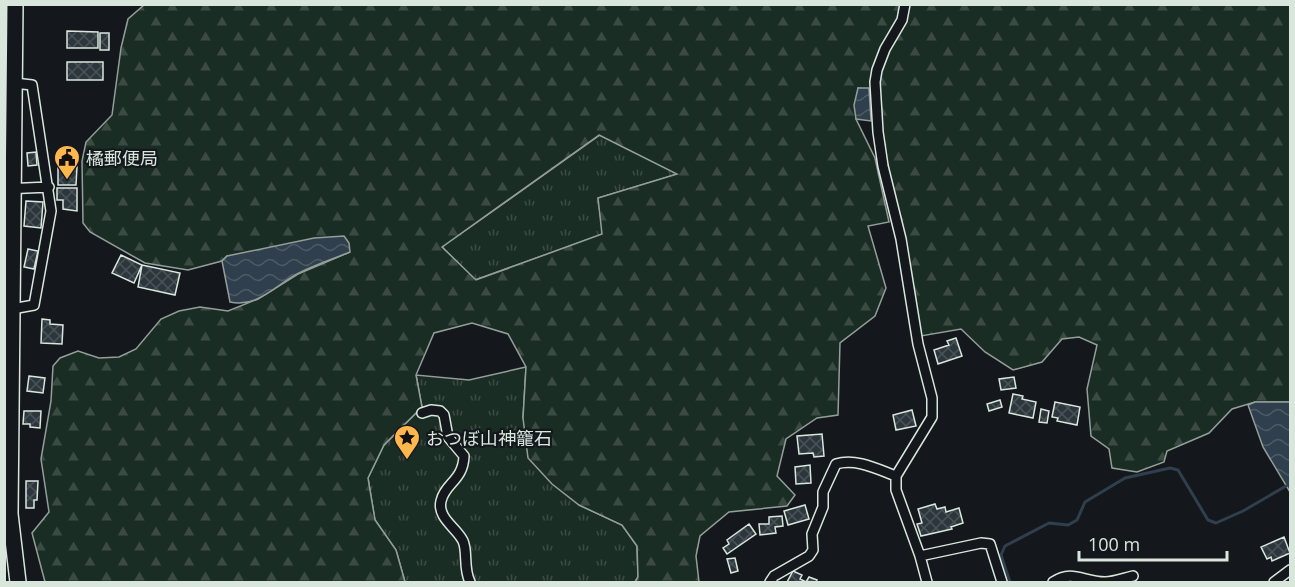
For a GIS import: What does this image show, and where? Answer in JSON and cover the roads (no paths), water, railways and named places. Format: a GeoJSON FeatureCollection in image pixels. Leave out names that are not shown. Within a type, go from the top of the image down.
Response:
{"type":"FeatureCollection","features":[{"type":"Feature","properties":{"kind":"highway"},"geometry":{"type":"LineString","coordinates":[[15,4],[14,83],[8,189],[12,309],[7,469],[18,582]]}},
{"type":"Feature","properties":{"kind":"street"},"geometry":{"type":"LineString","coordinates":[[905,4],[902,20],[885,50],[875,82],[883,166],[901,239],[918,344],[934,406],[932,417],[896,476],[896,490],[927,582]]}},
{"type":"Feature","properties":{"kind":"street"},"geometry":{"type":"LineString","coordinates":[[12,309],[34,305],[51,211],[32,85],[14,83]]}},
{"type":"Feature","properties":{"kind":"street"},"geometry":{"type":"LineString","coordinates":[[8,189],[49,187]]}},
{"type":"Feature","properties":{"kind":"street"},"geometry":{"type":"LineString","coordinates":[[422,413],[436,410],[444,415],[448,437],[464,456],[463,467],[444,495],[441,508],[443,517],[464,543],[466,573],[470,582]]}},
{"type":"Feature","properties":{"kind":"street"},"geometry":{"type":"LineString","coordinates":[[770,582],[774,576],[809,556],[813,550],[812,534],[823,507],[823,492],[836,464],[845,461],[872,466],[896,476]]}},
{"type":"Feature","properties":{"kind":"street"},"geometry":{"type":"LineString","coordinates":[[920,556],[981,543],[990,544],[1002,582]]}},
{"type":"Feature","properties":{"kind":"street"},"geometry":{"type":"LineString","coordinates":[[1274,582],[1290,570]]}},
{"type":"Feature","properties":{"kind":"street"},"geometry":{"type":"LineString","coordinates":[[1053,582],[1063,576],[1071,575],[1107,582],[1133,576]]}},
{"type":"Feature","properties":{"kind":"water"},"geometry":{"type":"Polygon","coordinates":[[[858,88],[869,88],[871,121],[856,119],[854,105],[858,88]]]}},
{"type":"Feature","properties":{"kind":"water"},"geometry":{"type":"Polygon","coordinates":[[[344,236],[349,243],[350,252],[297,274],[257,299],[240,303],[230,302],[222,261],[227,256],[314,238],[344,236]]]}},
{"type":"Feature","properties":{"kind":"water"},"geometry":{"type":"Polygon","coordinates":[[[1255,402],[1290,402],[1290,492],[1263,447],[1248,405],[1255,402]]]}},
{"type":"Feature","properties":{"kind":"waterway"},"geometry":{"type":"LineString","coordinates":[[1010,582],[1001,555],[1005,546],[1049,523],[1068,525],[1077,520],[1085,502],[1125,478],[1170,468],[1178,470],[1208,520],[1216,523],[1243,511],[1286,486]]}},
{"type":"Feature","properties":{"kind":"place","name":"橘郵便局"},"geometry":{"type":"Point","coordinates":[67,181]}},
{"type":"Feature","properties":{"kind":"place","name":"おつぼ山神籠石"},"geometry":{"type":"Point","coordinates":[407,461]}}]}
